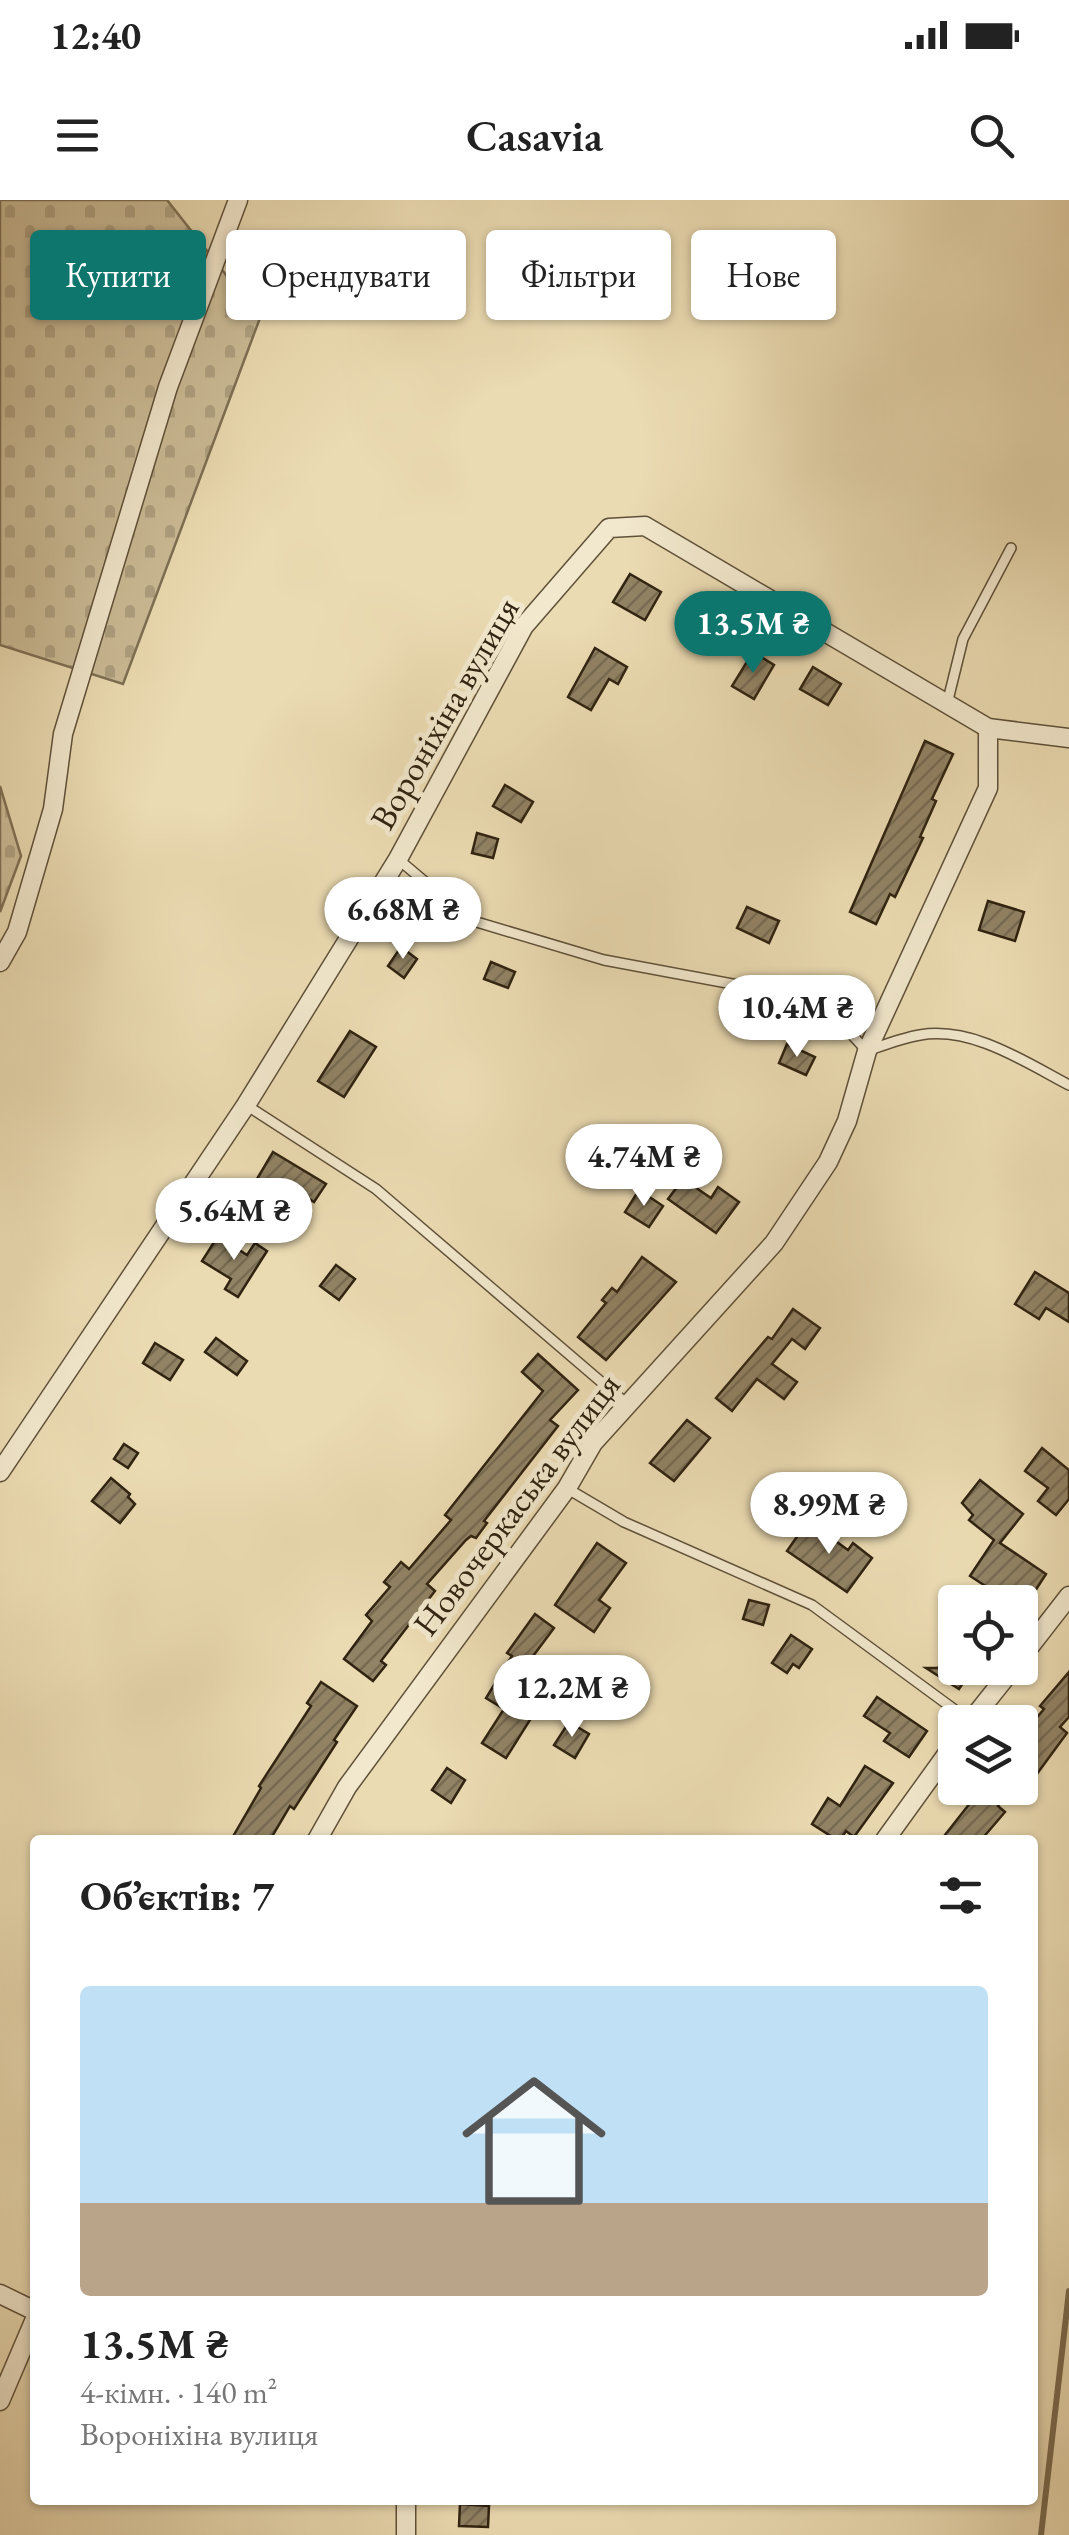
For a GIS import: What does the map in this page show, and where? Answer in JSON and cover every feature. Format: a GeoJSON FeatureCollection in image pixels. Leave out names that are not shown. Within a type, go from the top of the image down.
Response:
{"type":"FeatureCollection","features":[{"type":"Feature","properties":{"kind":"street"},"geometry":{"type":"LineString","coordinates":[[0,962],[17,932],[54,809],[63,734],[168,388],[238,200]]}},
{"type":"Feature","properties":{"kind":"street","name":"Вороніхіна вулиця"},"geometry":{"type":"LineString","coordinates":[[0,1472],[246,1105],[398,859],[524,626],[609,528],[645,526],[988,728],[1069,738]]}},
{"type":"Feature","properties":{"kind":"street","name":"Новочеркаська вулиця"},"geometry":{"type":"LineString","coordinates":[[320,1835],[347,1787],[568,1488],[593,1443],[774,1242],[812,1190],[848,1121],[867,1051],[988,788],[988,728]]}},
{"type":"Feature","properties":{"kind":"street"},"geometry":{"type":"LineString","coordinates":[[1038,1635],[1069,1596]]}},
{"type":"Feature","properties":{"kind":"street"},"geometry":{"type":"LineString","coordinates":[[984,1705],[999,1685]]}},
{"type":"Feature","properties":{"kind":"street"},"geometry":{"type":"LineString","coordinates":[[890,1835],[938,1767]]}},
{"type":"Feature","properties":{"kind":"street"},"geometry":{"type":"LineString","coordinates":[[0,2294],[30,2309]]}},
{"type":"Feature","properties":{"kind":"street"},"geometry":{"type":"LineString","coordinates":[[0,2401],[30,2330]]}},
{"type":"Feature","properties":{"kind":"lane"},"geometry":{"type":"LineString","coordinates":[[946,704],[963,639],[1011,548]]}},
{"type":"Feature","properties":{"kind":"lane"},"geometry":{"type":"LineString","coordinates":[[398,859],[470,920],[604,960],[809,1002],[838,1020],[867,1051],[923,1034],[970,1040],[1007,1052],[1069,1085]]}},
{"type":"Feature","properties":{"kind":"lane"},"geometry":{"type":"LineString","coordinates":[[246,1105],[376,1189],[627,1404]]}},
{"type":"Feature","properties":{"kind":"lane"},"geometry":{"type":"LineString","coordinates":[[568,1488],[624,1522],[812,1605],[947,1705]]}},
{"type":"Feature","properties":{"kind":"green space"},"geometry":{"type":"Polygon","coordinates":[[[0,200],[167,200],[191,230],[30,230],[30,320],[206,320],[206,249],[226,275],[226,320],[259,320],[123,684],[0,645],[0,200]]]}},
{"type":"Feature","properties":{"kind":"green space"},"geometry":{"type":"Polygon","coordinates":[[[0,786],[21,856],[0,912],[0,786]]]}},
{"type":"Feature","properties":{"kind":"building"},"geometry":{"type":"Polygon","coordinates":[[[630,574],[661,592],[645,620],[613,602],[630,574]]]}},
{"type":"Feature","properties":{"kind":"building"},"geometry":{"type":"Polygon","coordinates":[[[595,648],[627,667],[618,684],[609,679],[591,710],[568,697],[595,648]]]}},
{"type":"Feature","properties":{"kind":"building"},"geometry":{"type":"Polygon","coordinates":[[[753,652],[774,665],[754,699],[732,686],[753,652]]]}},
{"type":"Feature","properties":{"kind":"building"},"geometry":{"type":"Polygon","coordinates":[[[813,667],[841,684],[828,705],[800,689],[813,667]]]}},
{"type":"Feature","properties":{"kind":"building"},"geometry":{"type":"Polygon","coordinates":[[[925,741],[953,754],[932,799],[936,801],[920,837],[923,838],[895,897],[890,894],[876,924],[850,912],[925,741]]]}},
{"type":"Feature","properties":{"kind":"building"},"geometry":{"type":"Polygon","coordinates":[[[505,785],[533,802],[521,822],[493,806],[505,785]]]}},
{"type":"Feature","properties":{"kind":"building"},"geometry":{"type":"Polygon","coordinates":[[[477,833],[498,839],[493,858],[472,853],[477,833]]]}},
{"type":"Feature","properties":{"kind":"building"},"geometry":{"type":"Polygon","coordinates":[[[988,901],[1024,912],[1015,941],[979,930],[988,901]]]}},
{"type":"Feature","properties":{"kind":"building"},"geometry":{"type":"Polygon","coordinates":[[[747,907],[779,921],[769,943],[737,928],[747,907]]]}},
{"type":"Feature","properties":{"kind":"building"},"geometry":{"type":"Polygon","coordinates":[[[401,947],[417,959],[404,978],[388,966],[401,947]]]}},
{"type":"Feature","properties":{"kind":"building"},"geometry":{"type":"Polygon","coordinates":[[[491,962],[515,972],[508,988],[484,979],[491,962]]]}},
{"type":"Feature","properties":{"kind":"building"},"geometry":{"type":"Polygon","coordinates":[[[350,1031],[376,1047],[344,1097],[318,1081],[350,1031]]]}},
{"type":"Feature","properties":{"kind":"building"},"geometry":{"type":"Polygon","coordinates":[[[787,1044],[815,1057],[806,1075],[779,1063],[787,1044]]]}},
{"type":"Feature","properties":{"kind":"building"},"geometry":{"type":"Polygon","coordinates":[[[273,1152],[326,1184],[314,1202],[286,1184],[277,1198],[254,1184],[273,1152]]]}},
{"type":"Feature","properties":{"kind":"building"},"geometry":{"type":"Polygon","coordinates":[[[683,1179],[711,1198],[718,1187],[739,1202],[716,1233],[668,1199],[683,1179]]]}},
{"type":"Feature","properties":{"kind":"building"},"geometry":{"type":"Polygon","coordinates":[[[639,1190],[663,1206],[649,1227],[625,1212],[639,1190]]]}},
{"type":"Feature","properties":{"kind":"building"},"geometry":{"type":"Polygon","coordinates":[[[218,1236],[247,1255],[255,1243],[267,1251],[238,1297],[225,1289],[231,1279],[202,1261],[218,1236]]]}},
{"type":"Feature","properties":{"kind":"building"},"geometry":{"type":"Polygon","coordinates":[[[642,1257],[676,1282],[606,1360],[578,1337],[606,1303],[602,1300],[612,1288],[617,1292],[642,1257]]]}},
{"type":"Feature","properties":{"kind":"building"},"geometry":{"type":"Polygon","coordinates":[[[336,1265],[355,1279],[339,1300],[320,1286],[336,1265]]]}},
{"type":"Feature","properties":{"kind":"building"},"geometry":{"type":"Polygon","coordinates":[[[1035,1272],[1069,1293],[1069,1322],[1046,1308],[1039,1319],[1015,1304],[1035,1272]]]}},
{"type":"Feature","properties":{"kind":"building"},"geometry":{"type":"Polygon","coordinates":[[[793,1309],[820,1328],[805,1349],[792,1339],[772,1364],[797,1382],[784,1399],[757,1379],[732,1411],[716,1398],[768,1337],[772,1339],[793,1309]]]}},
{"type":"Feature","properties":{"kind":"building"},"geometry":{"type":"Polygon","coordinates":[[[216,1338],[247,1361],[237,1375],[205,1352],[216,1338]]]}},
{"type":"Feature","properties":{"kind":"building"},"geometry":{"type":"Polygon","coordinates":[[[155,1343],[183,1360],[170,1380],[143,1363],[155,1343]]]}},
{"type":"Feature","properties":{"kind":"building"},"geometry":{"type":"Polygon","coordinates":[[[538,1354],[578,1390],[550,1420],[558,1426],[484,1521],[487,1523],[476,1538],[466,1540],[427,1584],[435,1591],[381,1661],[386,1665],[373,1681],[344,1659],[372,1621],[366,1615],[390,1587],[384,1582],[401,1562],[409,1569],[451,1520],[445,1515],[543,1391],[522,1372],[538,1354]]]}},
{"type":"Feature","properties":{"kind":"building"},"geometry":{"type":"Polygon","coordinates":[[[687,1420],[710,1438],[674,1481],[650,1463],[687,1420]]]}},
{"type":"Feature","properties":{"kind":"building"},"geometry":{"type":"Polygon","coordinates":[[[124,1444],[138,1453],[128,1468],[114,1459],[124,1444]]]}},
{"type":"Feature","properties":{"kind":"building"},"geometry":{"type":"Polygon","coordinates":[[[1042,1448],[1069,1470],[1069,1499],[1056,1515],[1038,1501],[1048,1488],[1025,1471],[1042,1448]]]}},
{"type":"Feature","properties":{"kind":"building"},"geometry":{"type":"Polygon","coordinates":[[[111,1478],[130,1494],[128,1497],[135,1504],[120,1523],[92,1501],[111,1478]]]}},
{"type":"Feature","properties":{"kind":"building"},"geometry":{"type":"Polygon","coordinates":[[[980,1480],[1023,1514],[1000,1543],[1046,1574],[1038,1586],[984,1585],[970,1576],[994,1540],[969,1520],[973,1515],[962,1503],[980,1480]]]}},
{"type":"Feature","properties":{"kind":"building"},"geometry":{"type":"Polygon","coordinates":[[[808,1521],[848,1550],[853,1543],[872,1558],[847,1592],[787,1551],[808,1521]]]}},
{"type":"Feature","properties":{"kind":"building"},"geometry":{"type":"Polygon","coordinates":[[[597,1543],[626,1563],[599,1600],[610,1608],[594,1632],[555,1605],[597,1543]]]}},
{"type":"Feature","properties":{"kind":"building"},"geometry":{"type":"Polygon","coordinates":[[[749,1600],[769,1605],[763,1625],[743,1619],[749,1600]]]}},
{"type":"Feature","properties":{"kind":"building"},"geometry":{"type":"Polygon","coordinates":[[[535,1614],[554,1628],[516,1679],[545,1696],[506,1758],[482,1743],[504,1709],[486,1698],[512,1656],[507,1653],[535,1614]]]}},
{"type":"Feature","properties":{"kind":"building"},"geometry":{"type":"Polygon","coordinates":[[[791,1635],[812,1649],[799,1668],[793,1664],[787,1673],[772,1663],[791,1635]]]}},
{"type":"Feature","properties":{"kind":"building"},"geometry":{"type":"Polygon","coordinates":[[[1069,1672],[1069,1717],[1060,1727],[1067,1733],[1038,1772],[1038,1716],[1044,1709],[1040,1706],[1069,1672]]]}},
{"type":"Feature","properties":{"kind":"building"},"geometry":{"type":"Polygon","coordinates":[[[321,1682],[357,1706],[294,1809],[290,1806],[273,1835],[234,1835],[259,1786],[311,1706],[307,1703],[321,1682]]]}},
{"type":"Feature","properties":{"kind":"building"},"geometry":{"type":"Polygon","coordinates":[[[877,1697],[927,1731],[909,1757],[884,1741],[890,1733],[864,1716],[877,1697]]]}},
{"type":"Feature","properties":{"kind":"building"},"geometry":{"type":"Polygon","coordinates":[[[569,1722],[589,1734],[575,1758],[554,1745],[569,1722]]]}},
{"type":"Feature","properties":{"kind":"building"},"geometry":{"type":"Polygon","coordinates":[[[865,1766],[893,1783],[855,1835],[846,1831],[843,1835],[829,1835],[812,1824],[828,1798],[840,1806],[865,1766]]]}},
{"type":"Feature","properties":{"kind":"building"},"geometry":{"type":"Polygon","coordinates":[[[447,1768],[465,1780],[451,1803],[432,1790],[447,1768]]]}},
{"type":"Feature","properties":{"kind":"building"},"geometry":{"type":"Polygon","coordinates":[[[969,1805],[999,1805],[1005,1812],[985,1835],[945,1835],[969,1805]]]}},
{"type":"Feature","properties":{"kind":"building"},"geometry":{"type":"Polygon","coordinates":[[[460,2505],[489,2506],[488,2527],[459,2526],[460,2505]]]}},
{"type":"Feature","properties":{"kind":"waterway"},"geometry":{"type":"LineString","coordinates":[[1041,2535],[1069,2291]]}}]}
